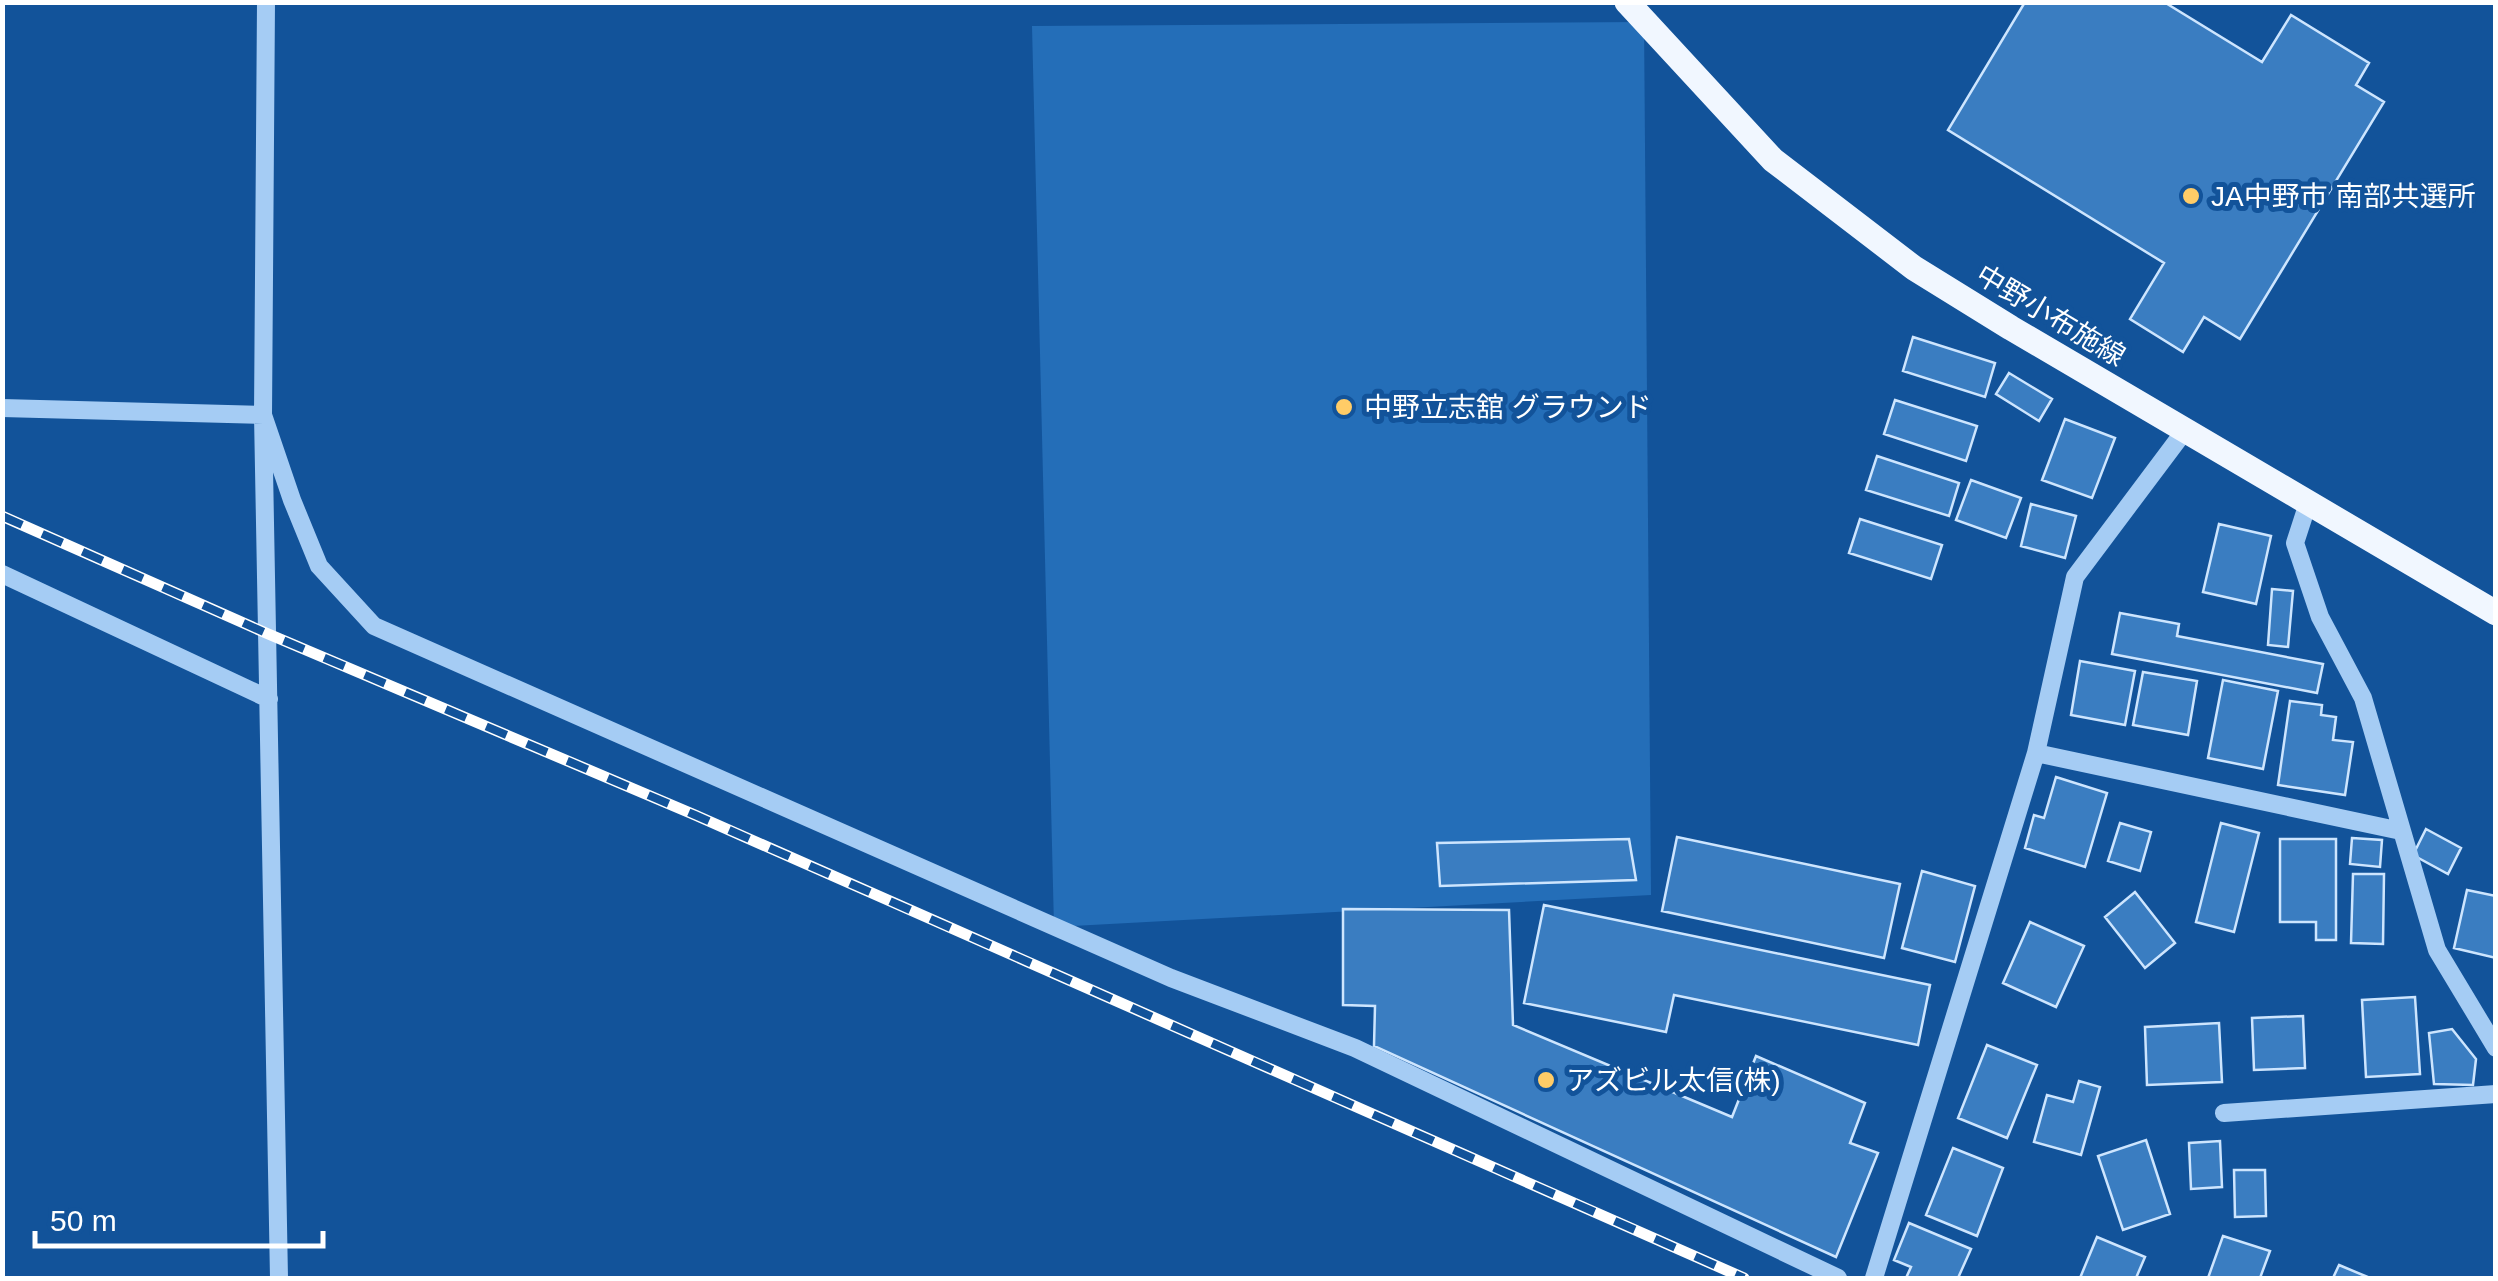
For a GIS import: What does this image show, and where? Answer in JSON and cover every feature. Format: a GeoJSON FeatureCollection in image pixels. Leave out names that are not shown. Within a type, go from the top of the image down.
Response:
{"type":"FeatureCollection","features":[{"type":"Feature","properties":{"kind":"main road","name":"中野小布施線"},"geometry":{"type":"LineString","coordinates":[[1627,2],[1772,160],[1914,268],[2496,613]]}},
{"type":"Feature","properties":{"kind":"street"},"geometry":{"type":"LineString","coordinates":[[266,2],[263,415],[278,1278]]}},
{"type":"Feature","properties":{"kind":"street"},"geometry":{"type":"LineString","coordinates":[[2,408],[263,415]]}},
{"type":"Feature","properties":{"kind":"street"},"geometry":{"type":"LineString","coordinates":[[263,415],[319,566],[374,626],[1171,978],[1356,1048],[1838,1278]]}},
{"type":"Feature","properties":{"kind":"street"},"geometry":{"type":"LineString","coordinates":[[1874,1278],[2036,753],[2074,577],[2186,429]]}},
{"type":"Feature","properties":{"kind":"street"},"geometry":{"type":"LineString","coordinates":[[2308,503],[2295,543],[2320,617],[2363,698],[2437,950],[2496,1048]]}},
{"type":"Feature","properties":{"kind":"street"},"geometry":{"type":"LineString","coordinates":[[2,574],[268,699]]}},
{"type":"Feature","properties":{"kind":"street"},"geometry":{"type":"LineString","coordinates":[[2036,753],[2401,831]]}},
{"type":"Feature","properties":{"kind":"street"},"geometry":{"type":"LineString","coordinates":[[2224,1114],[2496,1094]]}},
{"type":"Feature","properties":{"kind":"shaded area","name":"中野立志舘 グラウンド"},"geometry":{"type":"Polygon","coordinates":[[[1644,22],[1651,895],[1054,927],[1032,26],[1644,22]]]}},
{"type":"Feature","properties":{"kind":"building","name":"JA中野市 南部共選所"},"geometry":{"type":"Polygon","coordinates":[[[2025,2],[2164,2],[2262,62],[2291,15],[2369,63],[2356,85],[2384,102],[2240,339],[2204,317],[2183,352],[2130,319],[2164,263],[1948,130],[2025,2]]]}},
{"type":"Feature","properties":{"kind":"building"},"geometry":{"type":"Polygon","coordinates":[[[1913,337],[1995,363],[1985,397],[1903,371],[1913,337]]]}},
{"type":"Feature","properties":{"kind":"building"},"geometry":{"type":"Polygon","coordinates":[[[2009,373],[2052,399],[2039,421],[1996,394],[2009,373]]]}},
{"type":"Feature","properties":{"kind":"building"},"geometry":{"type":"Polygon","coordinates":[[[1895,400],[1977,426],[1966,461],[1884,434],[1895,400]]]}},
{"type":"Feature","properties":{"kind":"building"},"geometry":{"type":"Polygon","coordinates":[[[2065,419],[2115,438],[2092,498],[2042,480],[2065,419]]]}},
{"type":"Feature","properties":{"kind":"building"},"geometry":{"type":"Polygon","coordinates":[[[1877,456],[1959,483],[1949,516],[1866,490],[1877,456]]]}},
{"type":"Feature","properties":{"kind":"building"},"geometry":{"type":"Polygon","coordinates":[[[1971,480],[2021,498],[2006,538],[1956,520],[1971,480]]]}},
{"type":"Feature","properties":{"kind":"building"},"geometry":{"type":"Polygon","coordinates":[[[2031,504],[2076,516],[2065,558],[2021,546],[2031,504]]]}},
{"type":"Feature","properties":{"kind":"building"},"geometry":{"type":"Polygon","coordinates":[[[1860,519],[1942,545],[1931,579],[1849,553],[1860,519]]]}},
{"type":"Feature","properties":{"kind":"building"},"geometry":{"type":"Polygon","coordinates":[[[2219,524],[2271,536],[2256,604],[2203,592],[2219,524]]]}},
{"type":"Feature","properties":{"kind":"building"},"geometry":{"type":"Polygon","coordinates":[[[2272,589],[2293,591],[2288,647],[2268,645],[2272,589]]]}},
{"type":"Feature","properties":{"kind":"building"},"geometry":{"type":"Polygon","coordinates":[[[2120,613],[2179,624],[2177,636],[2323,664],[2317,693],[2112,654],[2120,613]]]}},
{"type":"Feature","properties":{"kind":"building"},"geometry":{"type":"Polygon","coordinates":[[[2080,661],[2135,671],[2125,725],[2071,715],[2080,661]]]}},
{"type":"Feature","properties":{"kind":"building"},"geometry":{"type":"Polygon","coordinates":[[[2143,672],[2197,681],[2188,735],[2133,725],[2143,672]]]}},
{"type":"Feature","properties":{"kind":"building"},"geometry":{"type":"Polygon","coordinates":[[[2223,680],[2278,691],[2263,769],[2208,758],[2223,680]]]}},
{"type":"Feature","properties":{"kind":"building"},"geometry":{"type":"Polygon","coordinates":[[[2290,701],[2322,705],[2321,715],[2336,717],[2333,740],[2353,742],[2345,795],[2278,785],[2290,701]]]}},
{"type":"Feature","properties":{"kind":"building"},"geometry":{"type":"Polygon","coordinates":[[[2056,777],[2107,793],[2085,867],[2025,848],[2034,815],[2044,818],[2056,777]]]}},
{"type":"Feature","properties":{"kind":"building"},"geometry":{"type":"Polygon","coordinates":[[[2120,823],[2151,832],[2140,871],[2108,861],[2120,823]]]}},
{"type":"Feature","properties":{"kind":"building"},"geometry":{"type":"Polygon","coordinates":[[[2221,823],[2259,833],[2234,932],[2196,922],[2221,823]]]}},
{"type":"Feature","properties":{"kind":"building"},"geometry":{"type":"Polygon","coordinates":[[[2426,829],[2461,848],[2448,874],[2413,855],[2426,829]]]}},
{"type":"Feature","properties":{"kind":"building"},"geometry":{"type":"Polygon","coordinates":[[[1677,837],[1900,884],[1884,958],[1662,911],[1677,837]]]}},
{"type":"Feature","properties":{"kind":"building"},"geometry":{"type":"Polygon","coordinates":[[[2352,838],[2382,840],[2380,867],[2350,864],[2352,838]]]}},
{"type":"Feature","properties":{"kind":"building"},"geometry":{"type":"Polygon","coordinates":[[[1629,839],[1636,880],[1440,886],[1437,843],[1629,839]]]}},
{"type":"Feature","properties":{"kind":"building"},"geometry":{"type":"Polygon","coordinates":[[[2280,839],[2336,839],[2336,940],[2316,940],[2316,922],[2280,922],[2280,839]]]}},
{"type":"Feature","properties":{"kind":"building"},"geometry":{"type":"Polygon","coordinates":[[[1922,871],[1975,886],[1955,962],[1902,948],[1922,871]]]}},
{"type":"Feature","properties":{"kind":"building"},"geometry":{"type":"Polygon","coordinates":[[[2353,874],[2384,874],[2383,944],[2351,943],[2353,874]]]}},
{"type":"Feature","properties":{"kind":"building"},"geometry":{"type":"Polygon","coordinates":[[[2467,890],[2496,896],[2496,958],[2454,948],[2467,890]]]}},
{"type":"Feature","properties":{"kind":"building"},"geometry":{"type":"Polygon","coordinates":[[[2135,892],[2175,943],[2145,968],[2105,917],[2135,892]]]}},
{"type":"Feature","properties":{"kind":"building"},"geometry":{"type":"Polygon","coordinates":[[[1544,905],[1930,985],[1918,1045],[1674,995],[1666,1032],[1524,1003],[1544,905]]]}},
{"type":"Feature","properties":{"kind":"building","name":"アズビル太信(株)"},"geometry":{"type":"Polygon","coordinates":[[[1343,909],[1509,910],[1513,1025],[1732,1117],[1756,1056],[1865,1103],[1850,1143],[1878,1153],[1836,1257],[1374,1046],[1375,1006],[1343,1005],[1343,909]]]}},
{"type":"Feature","properties":{"kind":"building"},"geometry":{"type":"Polygon","coordinates":[[[2030,922],[2084,946],[2056,1007],[2003,983],[2030,922]]]}},
{"type":"Feature","properties":{"kind":"building"},"geometry":{"type":"Polygon","coordinates":[[[2415,997],[2420,1074],[2366,1077],[2362,1000],[2415,997]]]}},
{"type":"Feature","properties":{"kind":"building"},"geometry":{"type":"Polygon","coordinates":[[[2303,1016],[2305,1068],[2254,1070],[2252,1018],[2303,1016]]]}},
{"type":"Feature","properties":{"kind":"building"},"geometry":{"type":"Polygon","coordinates":[[[2219,1023],[2222,1082],[2147,1085],[2145,1027],[2219,1023]]]}},
{"type":"Feature","properties":{"kind":"building"},"geometry":{"type":"Polygon","coordinates":[[[2452,1029],[2476,1059],[2473,1085],[2434,1084],[2429,1033],[2452,1029]]]}},
{"type":"Feature","properties":{"kind":"building"},"geometry":{"type":"Polygon","coordinates":[[[1987,1045],[2037,1065],[2007,1138],[1958,1118],[1987,1045]]]}},
{"type":"Feature","properties":{"kind":"building"},"geometry":{"type":"Polygon","coordinates":[[[2079,1081],[2100,1087],[2081,1155],[2034,1142],[2047,1095],[2073,1102],[2079,1081]]]}},
{"type":"Feature","properties":{"kind":"building"},"geometry":{"type":"Polygon","coordinates":[[[2146,1140],[2170,1214],[2123,1230],[2098,1156],[2146,1140]]]}},
{"type":"Feature","properties":{"kind":"building"},"geometry":{"type":"Polygon","coordinates":[[[2220,1141],[2222,1187],[2191,1189],[2189,1143],[2220,1141]]]}},
{"type":"Feature","properties":{"kind":"building"},"geometry":{"type":"Polygon","coordinates":[[[1953,1148],[2003,1168],[1977,1236],[1926,1215],[1953,1148]]]}},
{"type":"Feature","properties":{"kind":"building"},"geometry":{"type":"Polygon","coordinates":[[[2234,1170],[2265,1170],[2266,1216],[2235,1217],[2234,1170]]]}},
{"type":"Feature","properties":{"kind":"building"},"geometry":{"type":"Polygon","coordinates":[[[1909,1223],[1971,1249],[1958,1278],[1906,1278],[1911,1267],[1894,1260],[1909,1223]]]}},
{"type":"Feature","properties":{"kind":"building"},"geometry":{"type":"Polygon","coordinates":[[[2223,1236],[2270,1251],[2260,1278],[2208,1278],[2223,1236]]]}},
{"type":"Feature","properties":{"kind":"building"},"geometry":{"type":"Polygon","coordinates":[[[2097,1237],[2145,1257],[2136,1278],[2080,1278],[2097,1237]]]}},
{"type":"Feature","properties":{"kind":"building"},"geometry":{"type":"Polygon","coordinates":[[[2339,1265],[2370,1278],[2333,1278],[2339,1265]]]}},
{"type":"Feature","properties":{"kind":"railway"},"geometry":{"type":"LineString","coordinates":[[2,516],[695,815],[1744,1278]]}},
{"type":"Feature","properties":{"kind":"place","name":"JA中野市 南部共選所"},"geometry":{"type":"Point","coordinates":[2191,196]}},
{"type":"Feature","properties":{"kind":"place","name":"中野立志舘 グラウンド"},"geometry":{"type":"Point","coordinates":[1344,407]}},
{"type":"Feature","properties":{"kind":"place","name":"アズビル太信(株)"},"geometry":{"type":"Point","coordinates":[1546,1080]}}]}
